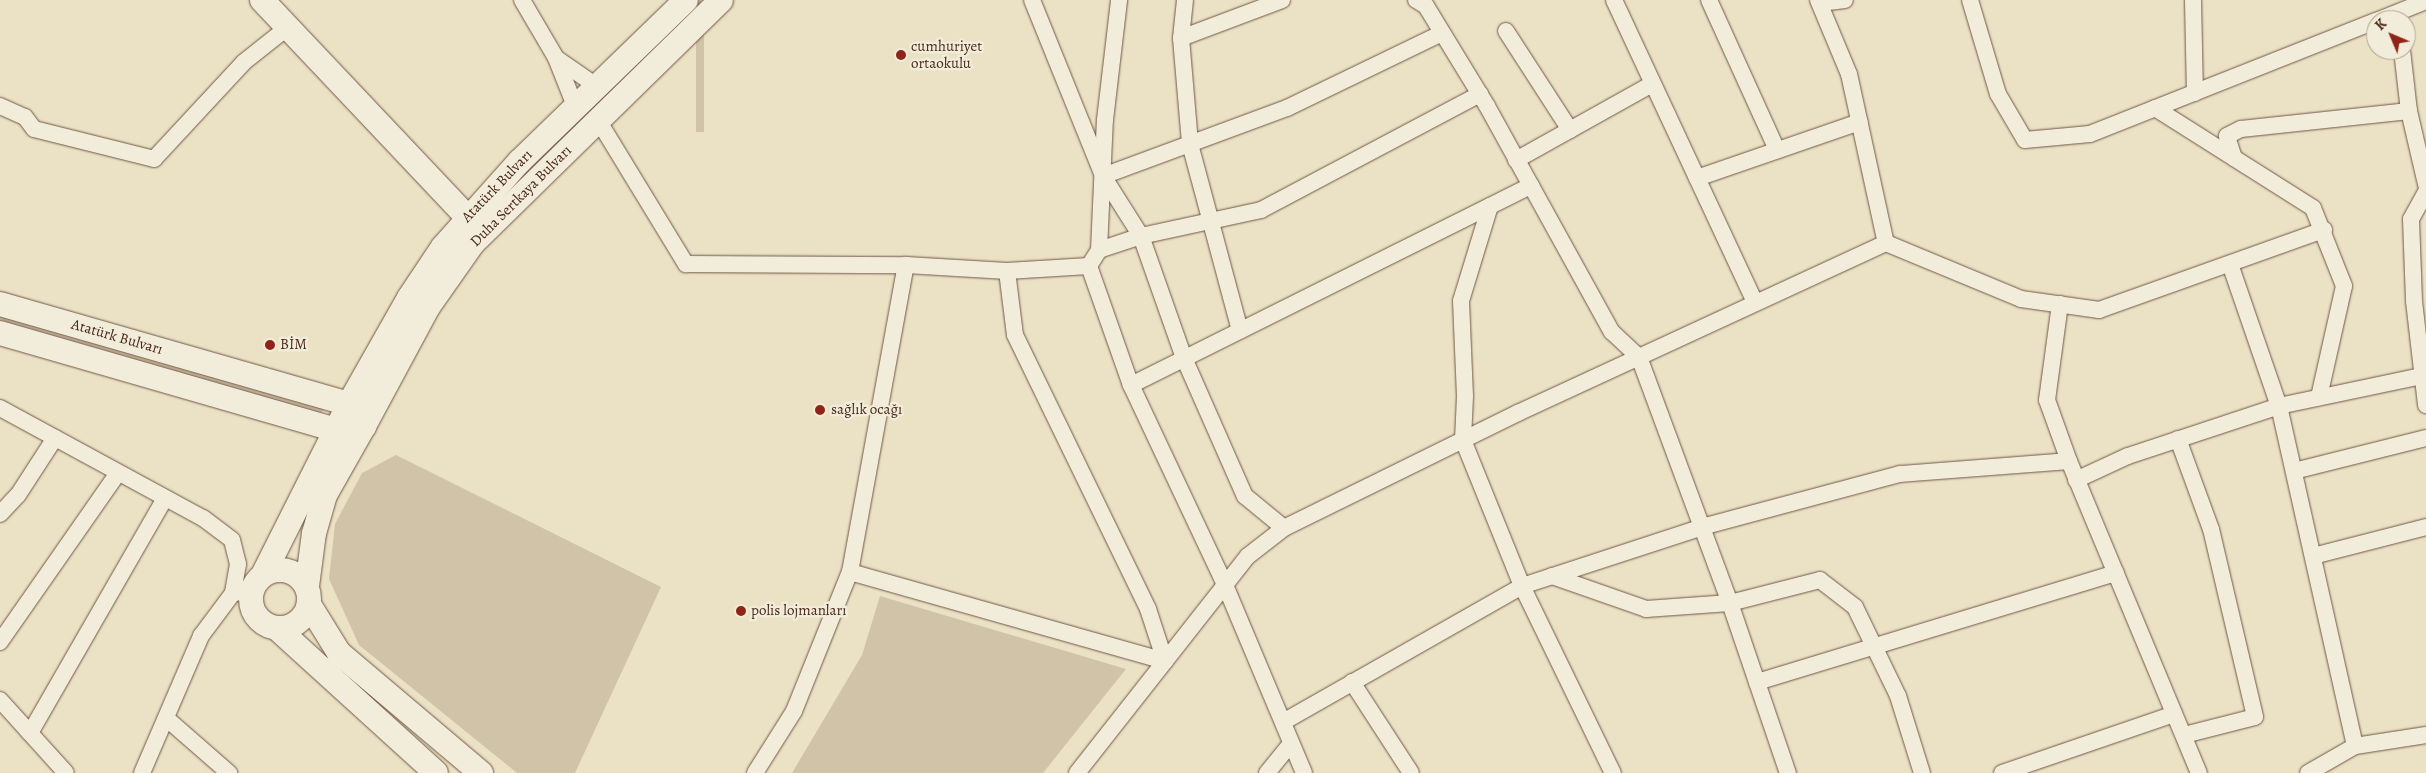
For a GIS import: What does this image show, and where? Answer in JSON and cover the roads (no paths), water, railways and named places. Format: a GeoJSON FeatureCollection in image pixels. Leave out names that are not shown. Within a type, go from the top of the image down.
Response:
{"type":"FeatureCollection","features":[{"type":"Feature","properties":{"kind":"main road"},"geometry":{"type":"LineString","coordinates":[[262,0],[475,225]]}},
{"type":"Feature","properties":{"kind":"main road","name":"Atatürk Bulvarı"},"geometry":{"type":"LineString","coordinates":[[249,586],[409,298],[475,225],[575,106],[686,0]]}},
{"type":"Feature","properties":{"kind":"main road","name":"Duha Sertkaya Bulvarı"},"geometry":{"type":"LineString","coordinates":[[308,596],[314,533],[325,495],[475,225],[598,120],[721,0]]}},
{"type":"Feature","properties":{"kind":"main road"},"geometry":{"type":"LineString","coordinates":[[595,85],[598,120]]}},
{"type":"Feature","properties":{"kind":"main road"},"geometry":{"type":"LineString","coordinates":[[575,106],[598,120]]}},
{"type":"Feature","properties":{"kind":"main road","name":"Atatürk Bulvarı"},"geometry":{"type":"LineString","coordinates":[[0,304],[349,404]]}},
{"type":"Feature","properties":{"kind":"main road"},"geometry":{"type":"LineString","coordinates":[[0,333],[336,430],[348,432],[364,426],[349,404]]}},
{"type":"Feature","properties":{"kind":"main road"},"geometry":{"type":"LineString","coordinates":[[436,773],[279,630],[266,626],[256,617],[250,605],[249,586],[280,569],[296,574],[339,653],[482,773]]}},
{"type":"Feature","properties":{"kind":"main road"},"geometry":{"type":"LineString","coordinates":[[279,630],[298,623],[308,596]]}},
{"type":"Feature","properties":{"kind":"street"},"geometry":{"type":"LineString","coordinates":[[522,0],[556,58],[575,106]]}},
{"type":"Feature","properties":{"kind":"street"},"geometry":{"type":"LineString","coordinates":[[1032,0],[1103,176],[1141,236],[1184,358],[1245,496],[1284,528]]}},
{"type":"Feature","properties":{"kind":"street"},"geometry":{"type":"LineString","coordinates":[[1088,266],[1099,250],[1103,176],[1119,0]]}},
{"type":"Feature","properties":{"kind":"street"},"geometry":{"type":"LineString","coordinates":[[1185,0],[1181,38],[1190,144],[1240,330]]}},
{"type":"Feature","properties":{"kind":"street"},"geometry":{"type":"LineString","coordinates":[[1181,38],[1282,0]]}},
{"type":"Feature","properties":{"kind":"street"},"geometry":{"type":"LineString","coordinates":[[1614,0],[1755,303]]}},
{"type":"Feature","properties":{"kind":"street"},"geometry":{"type":"LineString","coordinates":[[1709,0],[1777,150]]}},
{"type":"Feature","properties":{"kind":"street"},"geometry":{"type":"LineString","coordinates":[[1845,0],[1819,2],[1850,74],[1886,243]]}},
{"type":"Feature","properties":{"kind":"street"},"geometry":{"type":"LineString","coordinates":[[1970,0],[1998,94],[2025,140],[2090,134],[2366,25]]}},
{"type":"Feature","properties":{"kind":"street"},"geometry":{"type":"LineString","coordinates":[[2193,0],[2195,93]]}},
{"type":"Feature","properties":{"kind":"street"},"geometry":{"type":"LineString","coordinates":[[2410,10],[2426,1]]}},
{"type":"Feature","properties":{"kind":"street"},"geometry":{"type":"LineString","coordinates":[[1427,2],[1442,33],[1480,94],[1612,332],[1639,357],[1730,603],[1788,773]]}},
{"type":"Feature","properties":{"kind":"street"},"geometry":{"type":"LineString","coordinates":[[0,106],[25,117],[34,129],[154,159],[244,62],[288,27]]}},
{"type":"Feature","properties":{"kind":"street"},"geometry":{"type":"LineString","coordinates":[[1506,32],[1570,130]]}},
{"type":"Feature","properties":{"kind":"street"},"geometry":{"type":"LineString","coordinates":[[1103,176],[1287,108],[1442,33]]}},
{"type":"Feature","properties":{"kind":"street"},"geometry":{"type":"LineString","coordinates":[[556,58],[595,85]]}},
{"type":"Feature","properties":{"kind":"street"},"geometry":{"type":"LineString","coordinates":[[2403,60],[2409,111],[2426,184]]}},
{"type":"Feature","properties":{"kind":"street"},"geometry":{"type":"LineString","coordinates":[[1516,160],[1652,84]]}},
{"type":"Feature","properties":{"kind":"street"},"geometry":{"type":"LineString","coordinates":[[1099,250],[1141,236],[1262,210],[1480,94]]}},
{"type":"Feature","properties":{"kind":"street"},"geometry":{"type":"LineString","coordinates":[[2155,108],[2313,208],[2324,230],[2344,286],[2319,397]]}},
{"type":"Feature","properties":{"kind":"street"},"geometry":{"type":"LineString","coordinates":[[2234,158],[2227,136],[2241,129],[2409,111]]}},
{"type":"Feature","properties":{"kind":"street"},"geometry":{"type":"LineString","coordinates":[[598,120],[686,264],[906,265],[1007,271],[1088,266]]}},
{"type":"Feature","properties":{"kind":"street"},"geometry":{"type":"LineString","coordinates":[[1697,178],[1860,122]]}},
{"type":"Feature","properties":{"kind":"street"},"geometry":{"type":"LineString","coordinates":[[1131,385],[1531,186]]}},
{"type":"Feature","properties":{"kind":"street"},"geometry":{"type":"LineString","coordinates":[[2426,192],[2411,219],[2414,301],[2426,405]]}},
{"type":"Feature","properties":{"kind":"street"},"geometry":{"type":"LineString","coordinates":[[1490,206],[1461,301],[1465,396],[1463,440],[1522,586],[1613,773]]}},
{"type":"Feature","properties":{"kind":"street"},"geometry":{"type":"LineString","coordinates":[[1077,773],[1248,556],[1284,528],[1463,440],[1886,243],[2021,298],[2099,310],[2324,230]]}},
{"type":"Feature","properties":{"kind":"street"},"geometry":{"type":"LineString","coordinates":[[2230,264],[2279,406],[2355,746]]}},
{"type":"Feature","properties":{"kind":"street"},"geometry":{"type":"LineString","coordinates":[[755,773],[794,711],[850,572],[906,265]]}},
{"type":"Feature","properties":{"kind":"street"},"geometry":{"type":"LineString","coordinates":[[1088,266],[1131,385],[1225,585],[1304,773]]}},
{"type":"Feature","properties":{"kind":"street"},"geometry":{"type":"LineString","coordinates":[[1007,271],[1015,335],[1148,609],[1165,661]]}},
{"type":"Feature","properties":{"kind":"street"},"geometry":{"type":"LineString","coordinates":[[2060,304],[2047,400],[2076,480],[2199,773]]}},
{"type":"Feature","properties":{"kind":"street"},"geometry":{"type":"LineString","coordinates":[[2076,480],[2128,456],[2279,406],[2424,375]]}},
{"type":"Feature","properties":{"kind":"street"},"geometry":{"type":"LineString","coordinates":[[0,408],[203,518],[232,540],[238,564],[249,586],[201,636],[142,773]]}},
{"type":"Feature","properties":{"kind":"street"},"geometry":{"type":"LineString","coordinates":[[0,514],[18,495],[54,438]]}},
{"type":"Feature","properties":{"kind":"street"},"geometry":{"type":"LineString","coordinates":[[2294,471],[2426,438]]}},
{"type":"Feature","properties":{"kind":"street"},"geometry":{"type":"LineString","coordinates":[[2178,440],[2211,529],[2255,717],[2184,736]]}},
{"type":"Feature","properties":{"kind":"street"},"geometry":{"type":"LineString","coordinates":[[1283,722],[1522,586],[1552,576],[1702,527],[1900,474],[2069,461]]}},
{"type":"Feature","properties":{"kind":"street"},"geometry":{"type":"LineString","coordinates":[[0,642],[118,473]]}},
{"type":"Feature","properties":{"kind":"street"},"geometry":{"type":"LineString","coordinates":[[30,733],[165,498]]}},
{"type":"Feature","properties":{"kind":"street"},"geometry":{"type":"LineString","coordinates":[[2312,556],[2426,527]]}},
{"type":"Feature","properties":{"kind":"street"},"geometry":{"type":"LineString","coordinates":[[850,572],[1165,661]]}},
{"type":"Feature","properties":{"kind":"street"},"geometry":{"type":"LineString","coordinates":[[1757,682],[1876,649],[2116,573]]}},
{"type":"Feature","properties":{"kind":"street"},"geometry":{"type":"LineString","coordinates":[[1552,576],[1646,609],[1730,603],[1820,580],[1855,607],[1898,696],[1922,773]]}},
{"type":"Feature","properties":{"kind":"street"},"geometry":{"type":"LineString","coordinates":[[1352,682],[1411,773]]}},
{"type":"Feature","properties":{"kind":"street"},"geometry":{"type":"LineString","coordinates":[[0,700],[66,773]]}},
{"type":"Feature","properties":{"kind":"street"},"geometry":{"type":"LineString","coordinates":[[2002,773],[2174,714]]}},
{"type":"Feature","properties":{"kind":"street"},"geometry":{"type":"LineString","coordinates":[[166,718],[229,773]]}},
{"type":"Feature","properties":{"kind":"street"},"geometry":{"type":"LineString","coordinates":[[2308,773],[2355,746],[2426,735]]}},
{"type":"Feature","properties":{"kind":"street"},"geometry":{"type":"LineString","coordinates":[[1267,773],[1291,743]]}},
{"type":"Feature","properties":{"kind":"place","name":"cumhuriyet ortaokulu"},"geometry":{"type":"Point","coordinates":[901,55]}},
{"type":"Feature","properties":{"kind":"place","name":"BİM"},"geometry":{"type":"Point","coordinates":[270,345]}},
{"type":"Feature","properties":{"kind":"place","name":"sağlık ocağı"},"geometry":{"type":"Point","coordinates":[820,410]}},
{"type":"Feature","properties":{"kind":"place","name":"polis lojmanları"},"geometry":{"type":"Point","coordinates":[741,611]}}]}
